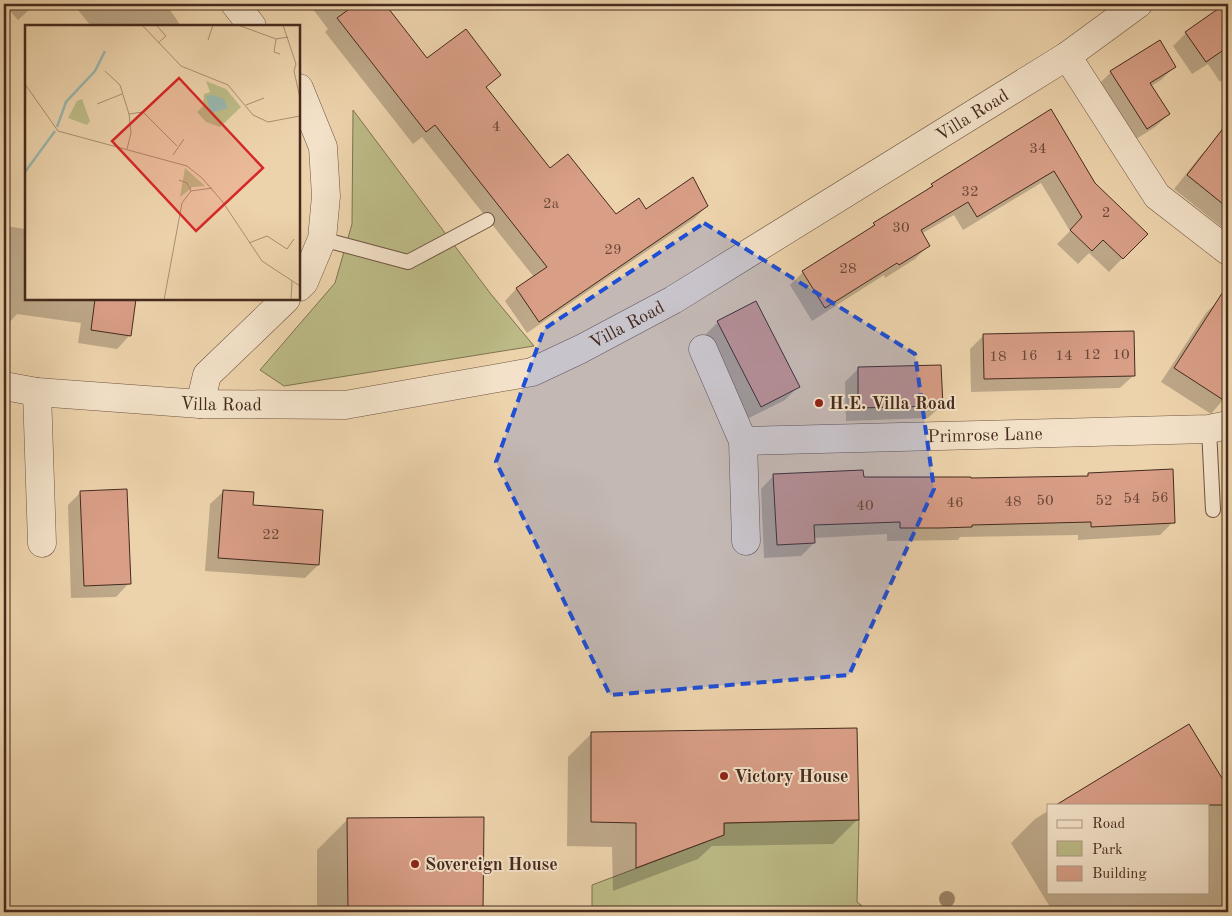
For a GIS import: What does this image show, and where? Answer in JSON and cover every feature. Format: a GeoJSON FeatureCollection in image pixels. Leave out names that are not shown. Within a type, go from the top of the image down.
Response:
{"type":"FeatureCollection","features":[{"type":"Feature","properties":{"kind":"street"},"geometry":{"type":"LineString","coordinates":[[235,4],[251,25]]}},
{"type":"Feature","properties":{"kind":"street","name":"Villa Road"},"geometry":{"type":"LineString","coordinates":[[4,386],[37,392],[200,404],[345,405],[532,372],[581,349],[673,300],[1066,56],[1138,4]]}},
{"type":"Feature","properties":{"kind":"street"},"geometry":{"type":"LineString","coordinates":[[1066,56],[1157,196],[1228,251]]}},
{"type":"Feature","properties":{"kind":"street"},"geometry":{"type":"LineString","coordinates":[[300,90],[323,147],[326,196],[322,239],[304,282],[300,286]]}},
{"type":"Feature","properties":{"kind":"street"},"geometry":{"type":"LineString","coordinates":[[200,404],[207,375],[285,300]]}},
{"type":"Feature","properties":{"kind":"street"},"geometry":{"type":"LineString","coordinates":[[703,349],[743,441],[746,541]]}},
{"type":"Feature","properties":{"kind":"street"},"geometry":{"type":"LineString","coordinates":[[37,392],[42,543]]}},
{"type":"Feature","properties":{"kind":"street","name":"Primrose Lane"},"geometry":{"type":"LineString","coordinates":[[743,441],[1219,427]]}},
{"type":"Feature","properties":{"kind":"lane"},"geometry":{"type":"LineString","coordinates":[[322,239],[408,262],[486,220]]}},
{"type":"Feature","properties":{"kind":"lane"},"geometry":{"type":"LineString","coordinates":[[1213,510],[1219,427]]}},
{"type":"Feature","properties":{"kind":"highlighted area"},"geometry":{"type":"Polygon","coordinates":[[[704,223],[915,354],[934,489],[849,675],[610,695],[496,462],[544,329],[704,223]]]}},
{"type":"Feature","properties":{"kind":"green space"},"geometry":{"type":"Polygon","coordinates":[[[353,110],[490,293],[534,346],[284,386],[260,370],[335,283],[352,224],[353,110]]]}},
{"type":"Feature","properties":{"kind":"green space"},"geometry":{"type":"Polygon","coordinates":[[[859,820],[857,902],[870,912],[592,912],[592,885],[724,835],[724,823],[859,820]]]}},
{"type":"Feature","properties":{"kind":"building"},"geometry":{"type":"Polygon","coordinates":[[[356,4],[385,4],[427,58],[466,29],[501,75],[486,87],[550,168],[568,154],[616,214],[639,198],[646,209],[693,177],[708,206],[539,322],[516,288],[547,267],[435,125],[426,132],[337,18],[356,4]]]}},
{"type":"Feature","properties":{"kind":"building"},"geometry":{"type":"Polygon","coordinates":[[[1225,4],[1228,4],[1228,47],[1206,62],[1185,32],[1225,4]]]}},
{"type":"Feature","properties":{"kind":"building"},"geometry":{"type":"Polygon","coordinates":[[[1160,40],[1176,67],[1150,83],[1170,114],[1147,129],[1110,71],[1160,40]]]}},
{"type":"Feature","properties":{"kind":"building"},"geometry":{"type":"Polygon","coordinates":[[[1051,109],[1095,183],[1148,234],[1123,259],[1103,240],[1092,251],[1070,230],[1082,217],[1054,171],[977,217],[968,202],[921,230],[930,246],[899,265],[897,263],[825,308],[802,271],[875,225],[873,223],[933,186],[931,184],[1051,109]]]}},
{"type":"Feature","properties":{"kind":"building"},"geometry":{"type":"Polygon","coordinates":[[[1228,122],[1228,208],[1187,175],[1228,122]]]}},
{"type":"Feature","properties":{"kind":"building"},"geometry":{"type":"Polygon","coordinates":[[[1228,284],[1228,403],[1174,368],[1228,284]]]}},
{"type":"Feature","properties":{"kind":"building"},"geometry":{"type":"Polygon","coordinates":[[[95,300],[136,300],[131,336],[91,330],[95,300]]]}},
{"type":"Feature","properties":{"kind":"building"},"geometry":{"type":"Polygon","coordinates":[[[756,301],[800,387],[761,407],[717,321],[756,301]]]}},
{"type":"Feature","properties":{"kind":"building"},"geometry":{"type":"Polygon","coordinates":[[[1134,331],[1135,376],[984,379],[983,334],[1134,331]]]}},
{"type":"Feature","properties":{"kind":"building"},"geometry":{"type":"Polygon","coordinates":[[[941,365],[943,406],[858,408],[858,367],[941,365]]]}},
{"type":"Feature","properties":{"kind":"building"},"geometry":{"type":"Polygon","coordinates":[[[1173,469],[1175,523],[1091,527],[1091,522],[972,525],[972,527],[939,528],[900,528],[900,522],[814,525],[815,543],[777,545],[773,474],[863,470],[864,477],[971,478],[1088,476],[1088,473],[1173,469]]]}},
{"type":"Feature","properties":{"kind":"building"},"geometry":{"type":"Polygon","coordinates":[[[127,489],[131,584],[84,586],[80,491],[127,489]]]}},
{"type":"Feature","properties":{"kind":"building"},"geometry":{"type":"Polygon","coordinates":[[[223,490],[254,492],[253,505],[323,510],[319,565],[218,558],[223,490]]]}},
{"type":"Feature","properties":{"kind":"building"},"geometry":{"type":"Polygon","coordinates":[[[1189,724],[1228,788],[1228,805],[1058,804],[1189,724]]]}},
{"type":"Feature","properties":{"kind":"building","name":"Victory House"},"geometry":{"type":"Polygon","coordinates":[[[857,728],[859,820],[724,823],[724,835],[636,868],[636,823],[591,822],[591,732],[857,728]]]}},
{"type":"Feature","properties":{"kind":"building","name":"Sovereign House"},"geometry":{"type":"Polygon","coordinates":[[[484,817],[483,912],[348,912],[347,818],[484,817]]]}},
{"type":"Feature","properties":{"kind":"place","name":"H.E. Villa Road"},"geometry":{"type":"Point","coordinates":[819,403]}},
{"type":"Feature","properties":{"kind":"place","name":"Victory House"},"geometry":{"type":"Point","coordinates":[724,776]}},
{"type":"Feature","properties":{"kind":"place","name":"Sovereign House"},"geometry":{"type":"Point","coordinates":[415,864]}}]}
